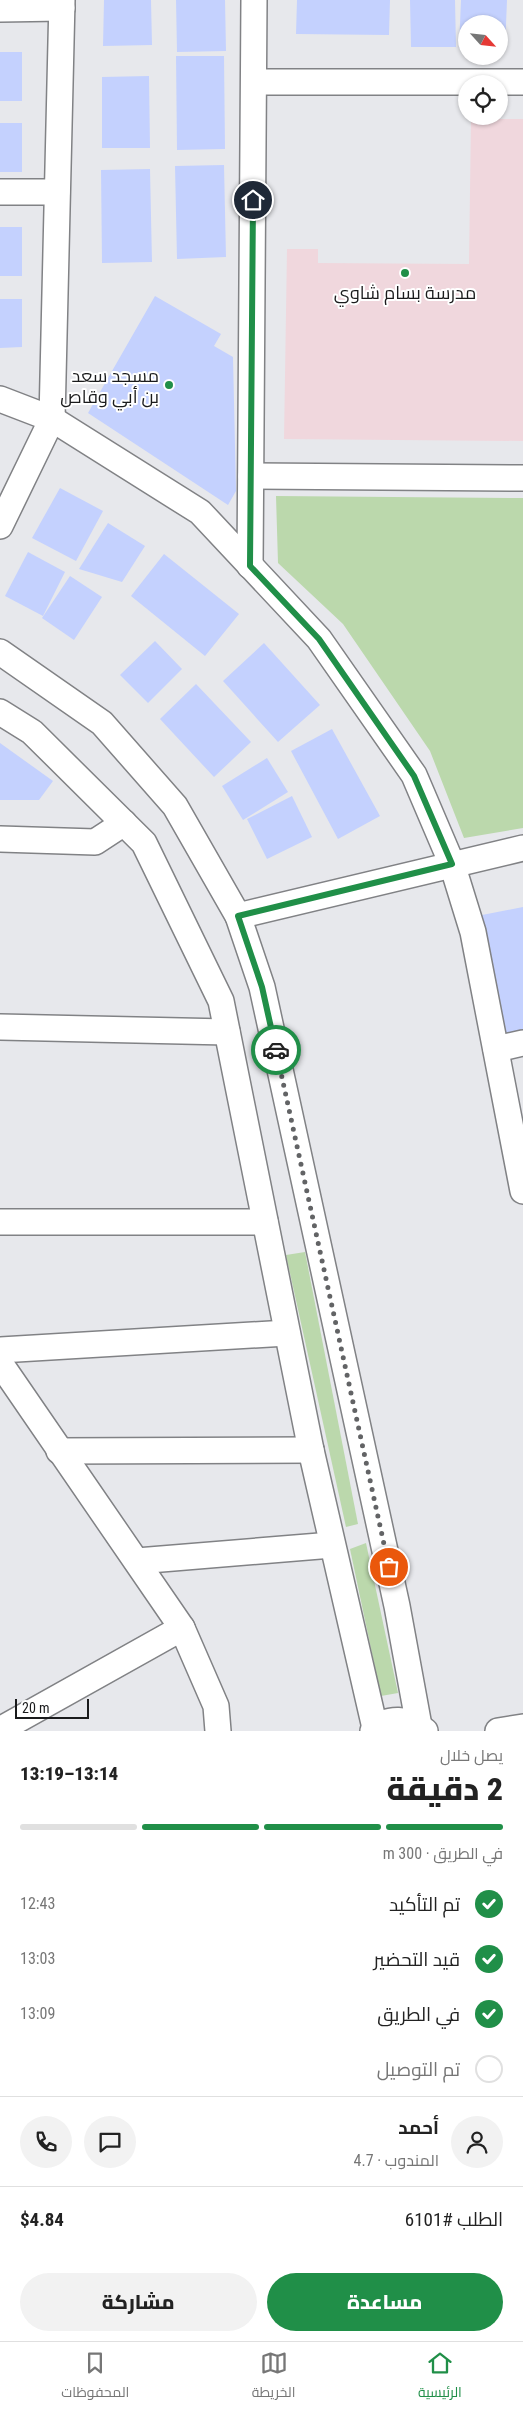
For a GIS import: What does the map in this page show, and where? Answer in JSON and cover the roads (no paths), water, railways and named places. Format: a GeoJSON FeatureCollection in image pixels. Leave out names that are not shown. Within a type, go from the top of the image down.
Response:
{"type":"FeatureCollection","features":[{"type":"Feature","properties":{"kind":"street"},"geometry":{"type":"LineString","coordinates":[[250,566],[254,0]]}},
{"type":"Feature","properties":{"kind":"street"},"geometry":{"type":"LineString","coordinates":[[0,9],[62,4],[52,419],[0,526]]}},
{"type":"Feature","properties":{"kind":"street"},"geometry":{"type":"LineString","coordinates":[[254,82],[523,82]]}},
{"type":"Feature","properties":{"kind":"street"},"geometry":{"type":"LineString","coordinates":[[0,192],[57,192]]}},
{"type":"Feature","properties":{"kind":"street"},"geometry":{"type":"LineString","coordinates":[[0,399],[52,419],[200,512],[319,639],[414,776],[452,864],[474,932],[496,1049],[514,1098],[523,1191]]}},
{"type":"Feature","properties":{"kind":"street"},"geometry":{"type":"LineString","coordinates":[[251,476],[523,478]]}},
{"type":"Feature","properties":{"kind":"street"},"geometry":{"type":"LineString","coordinates":[[0,652],[102,723],[175,806],[238,916],[262,987],[422,1728],[396,1720],[374,1730],[310,1450],[221,1001],[144,843],[32,732],[0,712]]}},
{"type":"Feature","properties":{"kind":"street"},"geometry":{"type":"LineString","coordinates":[[0,839],[95,842],[124,823]]}},
{"type":"Feature","properties":{"kind":"street"},"geometry":{"type":"LineString","coordinates":[[238,916],[523,848]]}},
{"type":"Feature","properties":{"kind":"street"},"geometry":{"type":"LineString","coordinates":[[0,1026],[227,1032]]}},
{"type":"Feature","properties":{"kind":"street"},"geometry":{"type":"LineString","coordinates":[[496,1049],[523,1043]]}},
{"type":"Feature","properties":{"kind":"street"},"geometry":{"type":"LineString","coordinates":[[0,1222],[265,1222]]}},
{"type":"Feature","properties":{"kind":"street"},"geometry":{"type":"LineString","coordinates":[[0,1350],[287,1333]]}},
{"type":"Feature","properties":{"kind":"street"},"geometry":{"type":"LineString","coordinates":[[0,1363],[37,1414],[59,1451],[182,1628],[216,1706],[218,1731]]}},
{"type":"Feature","properties":{"kind":"street"},"geometry":{"type":"LineString","coordinates":[[59,1451],[310,1450]]}},
{"type":"Feature","properties":{"kind":"street"},"geometry":{"type":"LineString","coordinates":[[137,1561],[332,1545]]}},
{"type":"Feature","properties":{"kind":"street"},"geometry":{"type":"LineString","coordinates":[[4,1722],[182,1628]]}},
{"type":"Feature","properties":{"kind":"street"},"geometry":{"type":"LineString","coordinates":[[498,1731],[523,1727]]}},
{"type":"Feature","properties":{"kind":"place","name":"مدرسة بسام شاوي"},"geometry":{"type":"Point","coordinates":[405,273]}},
{"type":"Feature","properties":{"kind":"place","name":"مسجد سعد بن أبي وقاص"},"geometry":{"type":"Point","coordinates":[169,385]}}]}
